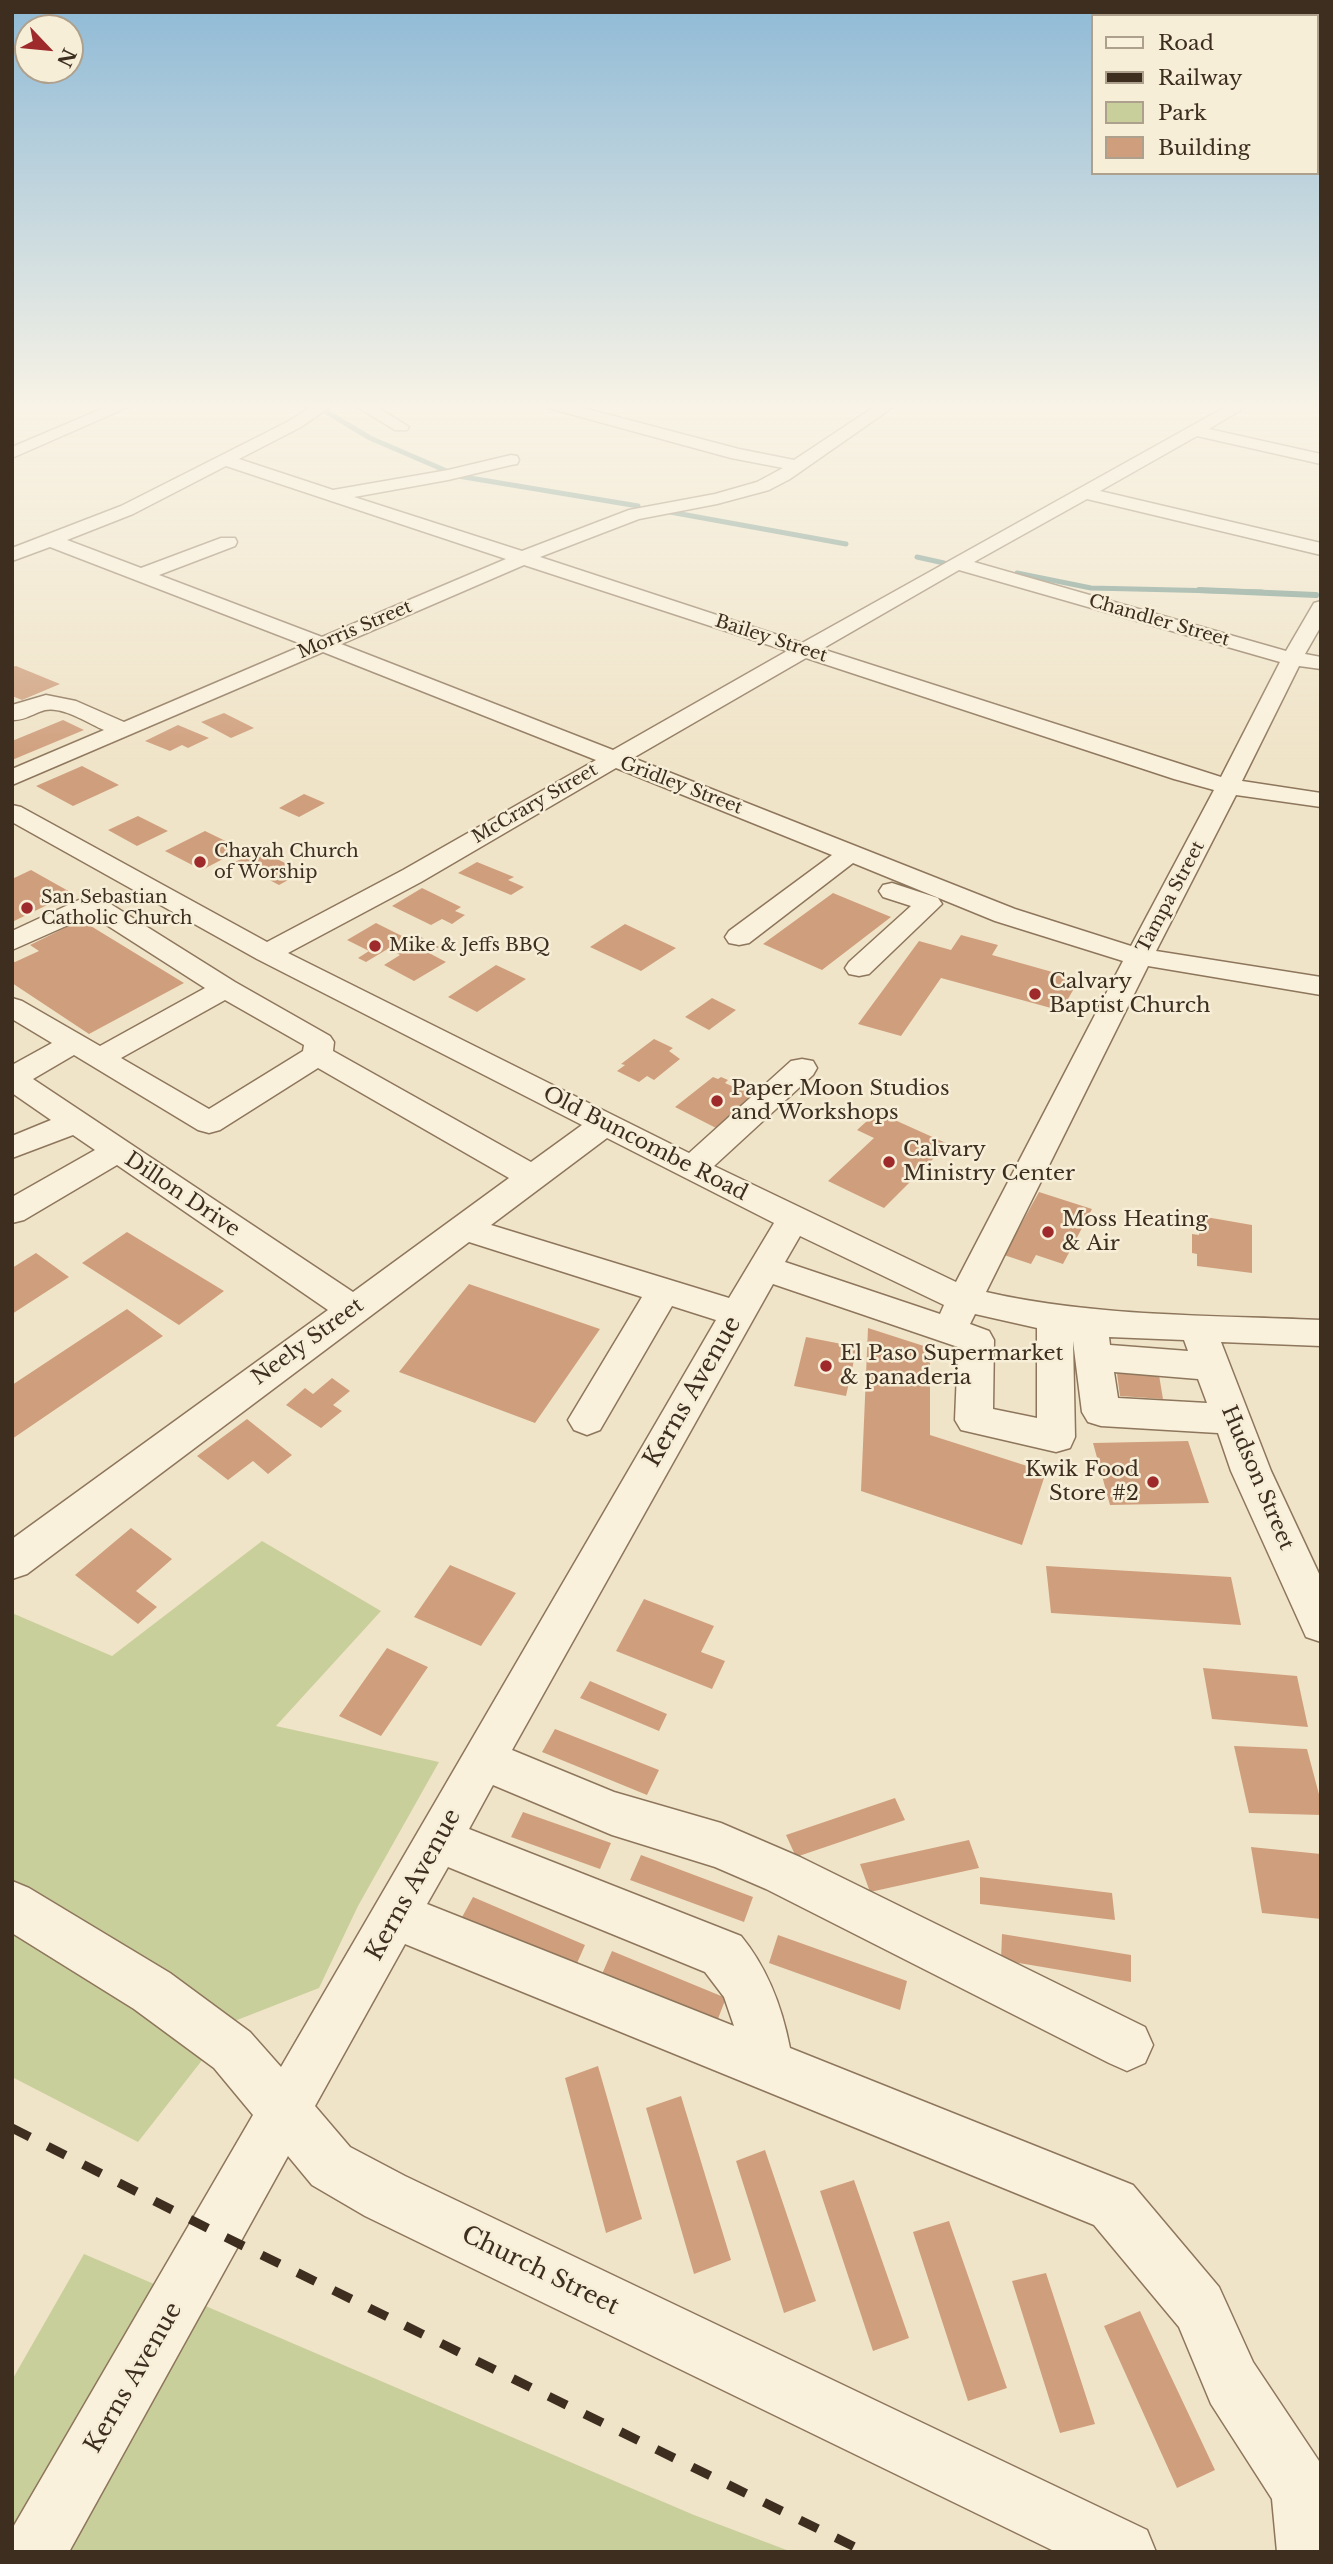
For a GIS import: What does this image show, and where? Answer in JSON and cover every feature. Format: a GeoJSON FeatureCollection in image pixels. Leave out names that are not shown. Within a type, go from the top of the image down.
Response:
{"type":"FeatureCollection","features":[{"type":"Feature","properties":{"kind":"street"},"geometry":{"type":"LineString","coordinates":[[18,549],[53,541],[92,525]]}},
{"type":"Feature","properties":{"kind":"street","name":"Bailey Street"},"geometry":{"type":"LineString","coordinates":[[423,525],[1227,786],[1321,800]]}},
{"type":"Feature","properties":{"kind":"street","name":"Morris Street"},"geometry":{"type":"LineString","coordinates":[[12,778],[603,525]]}},
{"type":"Feature","properties":{"kind":"street","name":"McCrary Street"},"geometry":{"type":"LineString","coordinates":[[267,953],[389,888],[1028,525]]}},
{"type":"Feature","properties":{"kind":"street"},"geometry":{"type":"LineString","coordinates":[[1218,525],[1321,549]]}},
{"type":"Feature","properties":{"kind":"street","name":"Gridley Street"},"geometry":{"type":"LineString","coordinates":[[53,541],[851,853],[905,886],[978,904],[1073,939],[1140,956],[1321,986]]}},
{"type":"Feature","properties":{"kind":"street"},"geometry":{"type":"LineString","coordinates":[[141,575],[228,542]]}},
{"type":"Feature","properties":{"kind":"street","name":"Chandler Street"},"geometry":{"type":"LineString","coordinates":[[958,564],[1292,659],[1321,663]]}},
{"type":"Feature","properties":{"kind":"street","name":"Tampa Street"},"geometry":{"type":"LineString","coordinates":[[949,1331],[1321,607]]}},
{"type":"Feature","properties":{"kind":"street"},"geometry":{"type":"LineString","coordinates":[[12,712],[16,714],[46,702],[68,706],[124,730]]}},
{"type":"Feature","properties":{"kind":"street","name":"Old Buncombe Road"},"geometry":{"type":"LineString","coordinates":[[12,812],[267,953],[793,1219],[964,1299],[1084,1345]]}},
{"type":"Feature","properties":{"kind":"street"},"geometry":{"type":"LineString","coordinates":[[738,937],[851,853]]}},
{"type":"Feature","properties":{"kind":"street"},"geometry":{"type":"LineString","coordinates":[[828,870],[905,886],[929,904],[957,911],[978,904]]}},
{"type":"Feature","properties":{"kind":"street"},"geometry":{"type":"LineString","coordinates":[[12,942],[92,904],[225,988],[319,1042],[317,1055],[209,1123],[12,1007]]}},
{"type":"Feature","properties":{"kind":"street"},"geometry":{"type":"LineString","coordinates":[[859,968],[929,904]]}},
{"type":"Feature","properties":{"kind":"street"},"geometry":{"type":"LineString","coordinates":[[12,1079],[87,1050],[225,988]]}},
{"type":"Feature","properties":{"kind":"street"},"geometry":{"type":"LineString","coordinates":[[317,1055],[532,1178]]}},
{"type":"Feature","properties":{"kind":"street"},"geometry":{"type":"LineString","coordinates":[[692,1168],[802,1068]]}},
{"type":"Feature","properties":{"kind":"street","name":"Dillon Drive"},"geometry":{"type":"LineString","coordinates":[[12,1079],[352,1309]]}},
{"type":"Feature","properties":{"kind":"street"},"geometry":{"type":"LineString","coordinates":[[12,1148],[75,1122]]}},
{"type":"Feature","properties":{"kind":"street","name":"Neely Street"},"geometry":{"type":"LineString","coordinates":[[12,1562],[605,1124]]}},
{"type":"Feature","properties":{"kind":"street"},"geometry":{"type":"LineString","coordinates":[[12,1212],[117,1151]]}},
{"type":"Feature","properties":{"kind":"street","name":"Kerns Avenue"},"geometry":{"type":"LineString","coordinates":[[34,2552],[793,1219]]}},
{"type":"Feature","properties":{"kind":"street"},"geometry":{"type":"LineString","coordinates":[[463,1228],[738,1314]]}},
{"type":"Feature","properties":{"kind":"street"},"geometry":{"type":"LineString","coordinates":[[852,1298],[877,1260]]}},
{"type":"Feature","properties":{"kind":"street"},"geometry":{"type":"LineString","coordinates":[[765,1268],[976,1340],[974,1420],[1056,1437],[1055,1380],[1084,1345],[1137,1343],[1198,1328],[1321,1333]]}},
{"type":"Feature","properties":{"kind":"street"},"geometry":{"type":"LineString","coordinates":[[587,1420],[663,1291]]}},
{"type":"Feature","properties":{"kind":"street","name":"Hudson Street"},"geometry":{"type":"LineString","coordinates":[[1198,1328],[1251,1471],[1321,1624]]}},
{"type":"Feature","properties":{"kind":"street"},"geometry":{"type":"LineString","coordinates":[[1137,1343],[1210,1366]]}},
{"type":"Feature","properties":{"kind":"street"},"geometry":{"type":"LineString","coordinates":[[1055,1380],[1084,1345]]}},
{"type":"Feature","properties":{"kind":"street"},"geometry":{"type":"LineString","coordinates":[[1084,1345],[1101,1412],[1231,1419]]}},
{"type":"Feature","properties":{"kind":"street"},"geometry":{"type":"LineString","coordinates":[[484,1760],[612,1813],[721,1846],[783,1873],[1127,2045]]}},
{"type":"Feature","properties":{"kind":"street"},"geometry":{"type":"LineString","coordinates":[[439,1840],[723,1954],[741,1973],[757,2011],[767,2065]]}},
{"type":"Feature","properties":{"kind":"street","name":"Church Street"},"geometry":{"type":"LineString","coordinates":[[12,1905],[152,1991],[232,2050],[331,2166],[385,2196],[1125,2552]]}},
{"type":"Feature","properties":{"kind":"street"},"geometry":{"type":"LineString","coordinates":[[397,1916],[1113,2205],[1199,2307],[1232,2383],[1303,2490],[1309,2552]]}},
{"type":"Feature","properties":{"kind":"green space"},"geometry":{"type":"Polygon","coordinates":[[[262,1541],[381,1611],[276,1726],[439,1762],[358,1906],[319,1988],[232,2022],[138,2142],[12,2077],[12,1613],[112,1656],[262,1541]]]}},
{"type":"Feature","properties":{"kind":"green space"},"geometry":{"type":"Polygon","coordinates":[[[84,2254],[694,2515],[792,2552],[12,2552],[12,2380],[84,2254]]]}},
{"type":"Feature","properties":{"kind":"building"},"geometry":{"type":"Polygon","coordinates":[[[16,666],[60,684],[22,700],[12,696],[12,667],[16,666]]]}},
{"type":"Feature","properties":{"kind":"building"},"geometry":{"type":"Polygon","coordinates":[[[224,713],[254,728],[231,738],[201,722],[224,713]]]}},
{"type":"Feature","properties":{"kind":"building"},"geometry":{"type":"Polygon","coordinates":[[[63,720],[84,730],[12,760],[12,741],[63,720]]]}},
{"type":"Feature","properties":{"kind":"building"},"geometry":{"type":"Polygon","coordinates":[[[178,725],[209,738],[188,748],[182,745],[170,751],[145,741],[178,725]]]}},
{"type":"Feature","properties":{"kind":"building"},"geometry":{"type":"Polygon","coordinates":[[[82,766],[119,785],[73,806],[36,786],[82,766]]]}},
{"type":"Feature","properties":{"kind":"building"},"geometry":{"type":"Polygon","coordinates":[[[304,794],[325,803],[299,817],[279,808],[304,794]]]}},
{"type":"Feature","properties":{"kind":"building"},"geometry":{"type":"Polygon","coordinates":[[[138,816],[168,831],[137,846],[108,830],[138,816]]]}},
{"type":"Feature","properties":{"kind":"building"},"geometry":{"type":"Polygon","coordinates":[[[205,831],[242,849],[202,870],[165,851],[205,831]]]}},
{"type":"Feature","properties":{"kind":"building"},"geometry":{"type":"Polygon","coordinates":[[[259,850],[303,872],[279,885],[235,862],[259,850]]]}},
{"type":"Feature","properties":{"kind":"building"},"geometry":{"type":"Polygon","coordinates":[[[477,862],[514,877],[508,880],[524,887],[511,895],[458,873],[477,862]]]}},
{"type":"Feature","properties":{"kind":"building","name":"San Sebastian Catholic Church"},"geometry":{"type":"Polygon","coordinates":[[[31,870],[72,893],[12,922],[12,879],[31,870]]]}},
{"type":"Feature","properties":{"kind":"building"},"geometry":{"type":"Polygon","coordinates":[[[422,888],[461,907],[455,911],[465,915],[452,924],[442,919],[431,925],[392,906],[422,888]]]}},
{"type":"Feature","properties":{"kind":"building"},"geometry":{"type":"Polygon","coordinates":[[[833,893],[891,917],[822,970],[763,944],[833,893]]]}},
{"type":"Feature","properties":{"kind":"building"},"geometry":{"type":"Polygon","coordinates":[[[81,920],[184,983],[89,1034],[12,983],[12,961],[39,951],[30,945],[81,920]]]}},
{"type":"Feature","properties":{"kind":"building","name":"Mike & Jeffs BBQ"},"geometry":{"type":"Polygon","coordinates":[[[376,923],[406,938],[366,962],[358,958],[369,951],[347,940],[376,923]]]}},
{"type":"Feature","properties":{"kind":"building"},"geometry":{"type":"Polygon","coordinates":[[[625,924],[676,948],[641,971],[590,947],[625,924]]]}},
{"type":"Feature","properties":{"kind":"building","name":"Calvary Baptist Church"},"geometry":{"type":"Polygon","coordinates":[[[961,935],[998,945],[992,955],[1070,977],[1067,983],[1076,985],[1064,1006],[1054,1003],[1051,1008],[941,978],[901,1036],[858,1024],[919,941],[951,950],[961,935]]]}},
{"type":"Feature","properties":{"kind":"building"},"geometry":{"type":"Polygon","coordinates":[[[419,936],[439,947],[429,953],[446,962],[414,981],[384,965],[400,955],[393,951],[419,936]]]}},
{"type":"Feature","properties":{"kind":"building"},"geometry":{"type":"Polygon","coordinates":[[[496,965],[526,979],[477,1012],[448,997],[496,965]]]}},
{"type":"Feature","properties":{"kind":"building"},"geometry":{"type":"Polygon","coordinates":[[[712,998],[736,1010],[709,1030],[685,1017],[712,998]]]}},
{"type":"Feature","properties":{"kind":"building"},"geometry":{"type":"Polygon","coordinates":[[[654,1039],[673,1048],[669,1051],[680,1059],[654,1080],[647,1076],[639,1082],[617,1071],[625,1065],[621,1064],[654,1039]]]}},
{"type":"Feature","properties":{"kind":"building","name":"Paper Moon Studios and Workshops"},"geometry":{"type":"Polygon","coordinates":[[[713,1077],[721,1077],[728,1080],[725,1083],[743,1091],[747,1088],[758,1094],[716,1128],[675,1107],[713,1077]]]}},
{"type":"Feature","properties":{"kind":"building","name":"Calvary Ministry Center"},"geometry":{"type":"Polygon","coordinates":[[[877,1112],[948,1144],[884,1208],[828,1181],[874,1138],[857,1130],[877,1112]]]}},
{"type":"Feature","properties":{"kind":"building","name":"Moss Heating & Air"},"geometry":{"type":"Polygon","coordinates":[[[1039,1192],[1092,1209],[1063,1264],[1036,1255],[1031,1264],[1004,1255],[1039,1192]]]}},
{"type":"Feature","properties":{"kind":"building"},"geometry":{"type":"Polygon","coordinates":[[[1200,1216],[1252,1225],[1252,1273],[1197,1266],[1197,1254],[1192,1253],[1192,1234],[1199,1235],[1200,1216]]]}},
{"type":"Feature","properties":{"kind":"building"},"geometry":{"type":"Polygon","coordinates":[[[127,1232],[224,1291],[179,1325],[82,1263],[127,1232]]]}},
{"type":"Feature","properties":{"kind":"building"},"geometry":{"type":"Polygon","coordinates":[[[36,1253],[69,1277],[12,1314],[12,1268],[36,1253]]]}},
{"type":"Feature","properties":{"kind":"building"},"geometry":{"type":"Polygon","coordinates":[[[469,1284],[600,1329],[535,1423],[399,1372],[469,1284]]]}},
{"type":"Feature","properties":{"kind":"building"},"geometry":{"type":"Polygon","coordinates":[[[127,1309],[163,1336],[12,1439],[12,1385],[127,1309]]]}},
{"type":"Feature","properties":{"kind":"building"},"geometry":{"type":"Polygon","coordinates":[[[868,1328],[930,1348],[930,1435],[1046,1472],[1022,1545],[861,1491],[868,1328]]]}},
{"type":"Feature","properties":{"kind":"building","name":"El Paso Supermarket & panaderia"},"geometry":{"type":"Polygon","coordinates":[[[806,1337],[857,1347],[846,1396],[794,1386],[806,1337]]]}},
{"type":"Feature","properties":{"kind":"building"},"geometry":{"type":"Polygon","coordinates":[[[1116,1366],[1158,1369],[1163,1399],[1120,1396],[1116,1366]]]}},
{"type":"Feature","properties":{"kind":"building"},"geometry":{"type":"Polygon","coordinates":[[[332,1378],[350,1391],[333,1405],[342,1411],[321,1428],[286,1405],[305,1388],[313,1394],[332,1378]]]}},
{"type":"Feature","properties":{"kind":"building"},"geometry":{"type":"Polygon","coordinates":[[[247,1419],[292,1455],[268,1474],[253,1461],[228,1480],[197,1456],[247,1419]]]}},
{"type":"Feature","properties":{"kind":"building","name":"Kwik Food Store #2"},"geometry":{"type":"Polygon","coordinates":[[[1188,1441],[1209,1503],[1110,1505],[1093,1443],[1188,1441]]]}},
{"type":"Feature","properties":{"kind":"building"},"geometry":{"type":"Polygon","coordinates":[[[131,1528],[172,1559],[136,1591],[157,1607],[138,1624],[75,1575],[131,1528]]]}},
{"type":"Feature","properties":{"kind":"building"},"geometry":{"type":"Polygon","coordinates":[[[450,1565],[516,1593],[481,1646],[414,1617],[450,1565]]]}},
{"type":"Feature","properties":{"kind":"building"},"geometry":{"type":"Polygon","coordinates":[[[1046,1566],[1231,1577],[1241,1625],[1051,1613],[1046,1566]]]}},
{"type":"Feature","properties":{"kind":"building"},"geometry":{"type":"Polygon","coordinates":[[[644,1599],[714,1626],[701,1652],[725,1661],[712,1689],[616,1651],[644,1599]]]}},
{"type":"Feature","properties":{"kind":"building"},"geometry":{"type":"Polygon","coordinates":[[[387,1648],[428,1667],[381,1736],[339,1716],[387,1648]]]}},
{"type":"Feature","properties":{"kind":"building"},"geometry":{"type":"Polygon","coordinates":[[[1203,1668],[1297,1676],[1308,1727],[1212,1719],[1203,1668]]]}},
{"type":"Feature","properties":{"kind":"building"},"geometry":{"type":"Polygon","coordinates":[[[590,1681],[667,1714],[659,1731],[580,1698],[590,1681]]]}},
{"type":"Feature","properties":{"kind":"building"},"geometry":{"type":"Polygon","coordinates":[[[555,1729],[659,1770],[647,1795],[542,1752],[555,1729]]]}},
{"type":"Feature","properties":{"kind":"building"},"geometry":{"type":"Polygon","coordinates":[[[1234,1746],[1307,1749],[1321,1802],[1321,1815],[1249,1813],[1234,1746]]]}},
{"type":"Feature","properties":{"kind":"building"},"geometry":{"type":"Polygon","coordinates":[[[895,1798],[905,1820],[796,1857],[786,1835],[895,1798]]]}},
{"type":"Feature","properties":{"kind":"building"},"geometry":{"type":"Polygon","coordinates":[[[523,1812],[611,1843],[600,1869],[511,1837],[523,1812]]]}},
{"type":"Feature","properties":{"kind":"building"},"geometry":{"type":"Polygon","coordinates":[[[969,1840],[979,1868],[870,1892],[860,1864],[969,1840]]]}},
{"type":"Feature","properties":{"kind":"building"},"geometry":{"type":"Polygon","coordinates":[[[1251,1847],[1321,1854],[1321,1919],[1262,1913],[1251,1847]]]}},
{"type":"Feature","properties":{"kind":"building"},"geometry":{"type":"Polygon","coordinates":[[[641,1855],[753,1897],[744,1922],[630,1880],[641,1855]]]}},
{"type":"Feature","properties":{"kind":"building"},"geometry":{"type":"Polygon","coordinates":[[[980,1877],[1112,1893],[1115,1920],[980,1904],[980,1877]]]}},
{"type":"Feature","properties":{"kind":"building"},"geometry":{"type":"Polygon","coordinates":[[[473,1897],[585,1945],[574,1970],[461,1919],[473,1897]]]}},
{"type":"Feature","properties":{"kind":"building"},"geometry":{"type":"Polygon","coordinates":[[[1002,1934],[1131,1955],[1131,1982],[1001,1960],[1002,1934]]]}},
{"type":"Feature","properties":{"kind":"building"},"geometry":{"type":"Polygon","coordinates":[[[778,1935],[907,1981],[900,2010],[769,1963],[778,1935]]]}},
{"type":"Feature","properties":{"kind":"building"},"geometry":{"type":"Polygon","coordinates":[[[612,1951],[726,1998],[714,2029],[599,1981],[612,1951]]]}},
{"type":"Feature","properties":{"kind":"building"},"geometry":{"type":"Polygon","coordinates":[[[598,2066],[642,2219],[606,2233],[565,2078],[598,2066]]]}},
{"type":"Feature","properties":{"kind":"building"},"geometry":{"type":"Polygon","coordinates":[[[681,2096],[731,2260],[694,2274],[646,2108],[681,2096]]]}},
{"type":"Feature","properties":{"kind":"building"},"geometry":{"type":"Polygon","coordinates":[[[765,2150],[816,2301],[784,2313],[736,2161],[765,2150]]]}},
{"type":"Feature","properties":{"kind":"building"},"geometry":{"type":"Polygon","coordinates":[[[854,2180],[909,2338],[873,2351],[820,2191],[854,2180]]]}},
{"type":"Feature","properties":{"kind":"building"},"geometry":{"type":"Polygon","coordinates":[[[949,2221],[1007,2388],[968,2401],[913,2232],[949,2221]]]}},
{"type":"Feature","properties":{"kind":"building"},"geometry":{"type":"Polygon","coordinates":[[[1046,2273],[1095,2424],[1060,2433],[1012,2281],[1046,2273]]]}},
{"type":"Feature","properties":{"kind":"building"},"geometry":{"type":"Polygon","coordinates":[[[1140,2311],[1215,2470],[1177,2488],[1104,2326],[1140,2311]]]}},
{"type":"Feature","properties":{"kind":"waterway"},"geometry":{"type":"LineString","coordinates":[[740,525],[846,544]]}},
{"type":"Feature","properties":{"kind":"waterway"},"geometry":{"type":"LineString","coordinates":[[917,557],[944,563]]}},
{"type":"Feature","properties":{"kind":"waterway"},"geometry":{"type":"LineString","coordinates":[[1017,573],[1091,588],[1226,591]]}},
{"type":"Feature","properties":{"kind":"waterway"},"geometry":{"type":"LineString","coordinates":[[1199,590],[1226,591]]}},
{"type":"Feature","properties":{"kind":"waterway"},"geometry":{"type":"LineString","coordinates":[[1226,591],[1262,592]]}},
{"type":"Feature","properties":{"kind":"waterway"},"geometry":{"type":"LineString","coordinates":[[1226,591],[1316,595]]}},
{"type":"Feature","properties":{"kind":"railway"},"geometry":{"type":"LineString","coordinates":[[12,2128],[217,2233],[865,2552]]}},
{"type":"Feature","properties":{"kind":"place","name":"Chayah Church of Worship"},"geometry":{"type":"Point","coordinates":[200,862]}},
{"type":"Feature","properties":{"kind":"place","name":"San Sebastian Catholic Church"},"geometry":{"type":"Point","coordinates":[27,908]}},
{"type":"Feature","properties":{"kind":"place","name":"Mike & Jeffs BBQ"},"geometry":{"type":"Point","coordinates":[375,946]}},
{"type":"Feature","properties":{"kind":"place","name":"Calvary Baptist Church"},"geometry":{"type":"Point","coordinates":[1035,994]}},
{"type":"Feature","properties":{"kind":"place","name":"Paper Moon Studios and Workshops"},"geometry":{"type":"Point","coordinates":[717,1101]}},
{"type":"Feature","properties":{"kind":"place","name":"Calvary Ministry Center"},"geometry":{"type":"Point","coordinates":[889,1162]}},
{"type":"Feature","properties":{"kind":"place","name":"Moss Heating & Air"},"geometry":{"type":"Point","coordinates":[1048,1232]}},
{"type":"Feature","properties":{"kind":"place","name":"El Paso Supermarket & panaderia"},"geometry":{"type":"Point","coordinates":[826,1366]}},
{"type":"Feature","properties":{"kind":"place","name":"Kwik Food Store #2"},"geometry":{"type":"Point","coordinates":[1153,1482]}}]}
